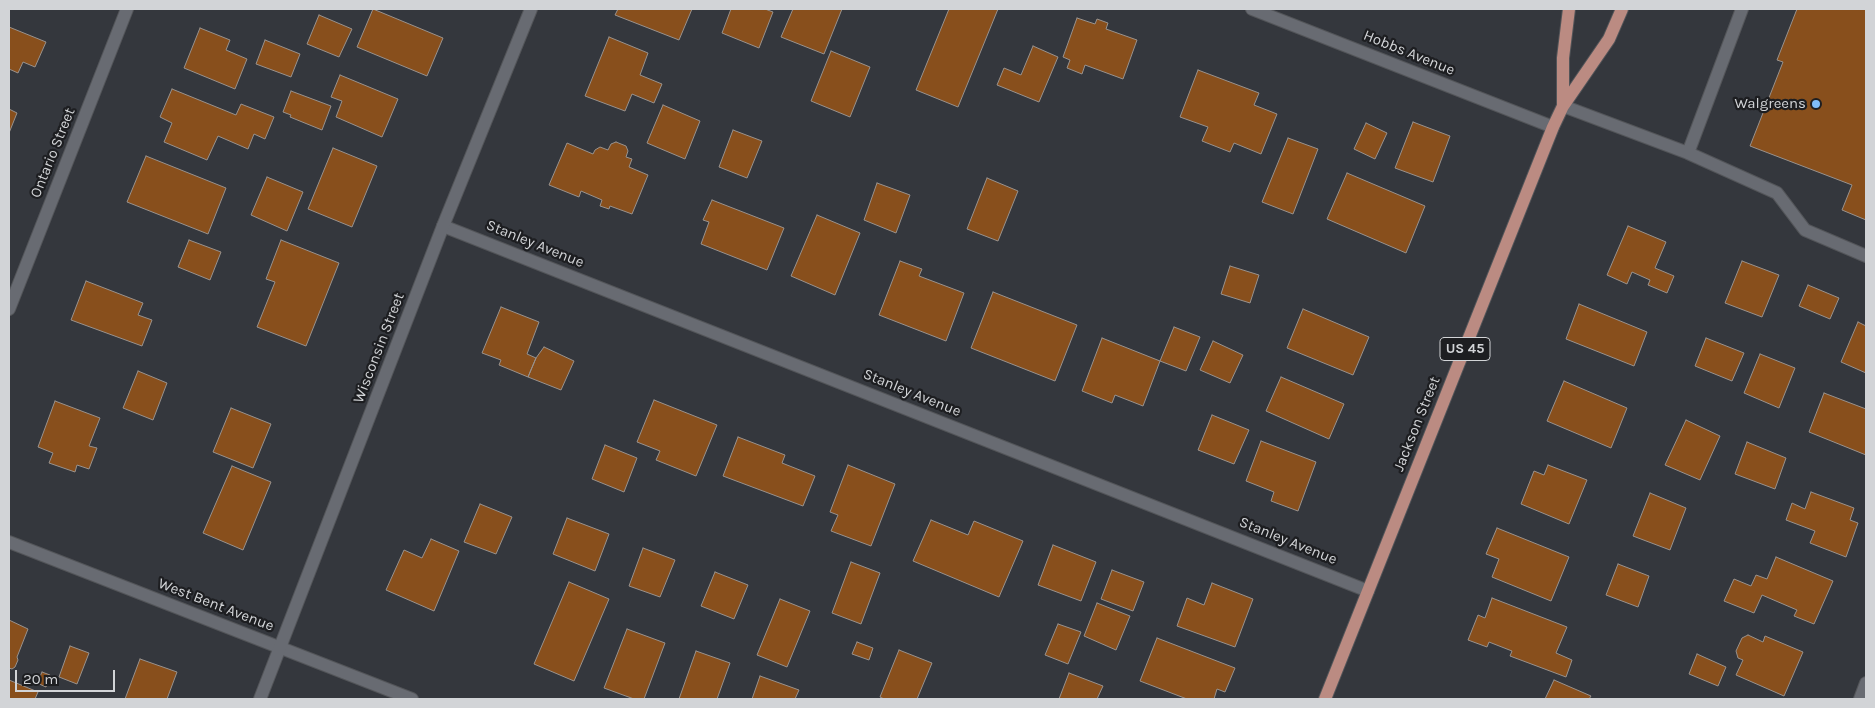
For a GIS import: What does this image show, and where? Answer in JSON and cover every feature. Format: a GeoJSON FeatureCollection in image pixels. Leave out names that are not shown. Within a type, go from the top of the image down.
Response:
{"type":"FeatureCollection","features":[{"type":"Feature","properties":{"kind":"main road","name":"Jackson Street"},"geometry":{"type":"LineString","coordinates":[[1563,106],[1563,58],[1569,9]]}},
{"type":"Feature","properties":{"kind":"main road","name":"Jackson Street"},"geometry":{"type":"LineString","coordinates":[[1325,699],[1553,127],[1563,106],[1609,39],[1622,9]]}},
{"type":"Feature","properties":{"kind":"street","name":"Ontario Street"},"geometry":{"type":"LineString","coordinates":[[9,309],[127,9]]}},
{"type":"Feature","properties":{"kind":"street","name":"Wisconsin Street"},"geometry":{"type":"LineString","coordinates":[[260,699],[443,226],[531,9]]}},
{"type":"Feature","properties":{"kind":"street","name":"Hobbs Avenue"},"geometry":{"type":"LineString","coordinates":[[1252,9],[1553,127]]}},
{"type":"Feature","properties":{"kind":"street"},"geometry":{"type":"LineString","coordinates":[[1688,153],[1742,9]]}},
{"type":"Feature","properties":{"kind":"street"},"geometry":{"type":"LineString","coordinates":[[1563,106],[1688,153],[1777,193],[1805,230],[1866,256]]}},
{"type":"Feature","properties":{"kind":"street","name":"Stanley Avenue"},"geometry":{"type":"LineString","coordinates":[[443,226],[1368,591]]}},
{"type":"Feature","properties":{"kind":"street","name":"West Bent Avenue"},"geometry":{"type":"LineString","coordinates":[[9,542],[412,699]]}},
{"type":"Feature","properties":{"kind":"street"},"geometry":{"type":"LineString","coordinates":[[1860,699],[1866,683]]}},
{"type":"Feature","properties":{"kind":"building"},"geometry":{"type":"Polygon","coordinates":[[[373,9],[443,38],[427,76],[357,47],[373,9]]]}},
{"type":"Feature","properties":{"kind":"building"},"geometry":{"type":"Polygon","coordinates":[[[618,9],[692,9],[679,40],[615,15],[618,9]]]}},
{"type":"Feature","properties":{"kind":"building"},"geometry":{"type":"Polygon","coordinates":[[[731,9],[765,9],[773,12],[759,48],[722,33],[731,9]]]}},
{"type":"Feature","properties":{"kind":"building"},"geometry":{"type":"Polygon","coordinates":[[[793,9],[842,9],[824,54],[781,37],[793,9]]]}},
{"type":"Feature","properties":{"kind":"building"},"geometry":{"type":"Polygon","coordinates":[[[949,9],[998,9],[958,107],[916,90],[949,9]]]}},
{"type":"Feature","properties":{"kind":"building","name":"Walgreens"},"geometry":{"type":"Polygon","coordinates":[[[1797,9],[1866,9],[1866,220],[1842,210],[1852,185],[1750,146],[1783,62],[1777,60],[1797,9]]]}},
{"type":"Feature","properties":{"kind":"building"},"geometry":{"type":"Polygon","coordinates":[[[319,15],[352,29],[339,57],[307,44],[319,15]]]}},
{"type":"Feature","properties":{"kind":"building"},"geometry":{"type":"Polygon","coordinates":[[[1077,18],[1095,24],[1097,19],[1108,23],[1106,29],[1137,40],[1123,79],[1085,65],[1082,74],[1067,68],[1070,60],[1063,57],[1077,18]]]}},
{"type":"Feature","properties":{"kind":"building"},"geometry":{"type":"Polygon","coordinates":[[[9,27],[46,42],[35,67],[23,62],[18,73],[9,69],[9,27]]]}},
{"type":"Feature","properties":{"kind":"building"},"geometry":{"type":"Polygon","coordinates":[[[200,28],[230,40],[226,50],[247,59],[235,89],[184,68],[200,28]]]}},
{"type":"Feature","properties":{"kind":"building"},"geometry":{"type":"Polygon","coordinates":[[[609,37],[648,53],[640,75],[662,84],[654,103],[632,94],[625,111],[585,96],[609,37]]]}},
{"type":"Feature","properties":{"kind":"building"},"geometry":{"type":"Polygon","coordinates":[[[265,40],[300,54],[291,77],[256,64],[265,40]]]}},
{"type":"Feature","properties":{"kind":"building"},"geometry":{"type":"Polygon","coordinates":[[[1033,46],[1058,57],[1039,102],[997,85],[1004,68],[1021,75],[1033,46]]]}},
{"type":"Feature","properties":{"kind":"building"},"geometry":{"type":"Polygon","coordinates":[[[831,51],[870,67],[850,117],[811,101],[831,51]]]}},
{"type":"Feature","properties":{"kind":"building"},"geometry":{"type":"Polygon","coordinates":[[[1198,70],[1259,93],[1254,105],[1277,114],[1261,154],[1234,143],[1230,152],[1202,141],[1208,127],[1180,117],[1198,70]]]}},
{"type":"Feature","properties":{"kind":"building"},"geometry":{"type":"Polygon","coordinates":[[[340,75],[398,99],[382,137],[336,117],[342,101],[331,97],[340,75]]]}},
{"type":"Feature","properties":{"kind":"building"},"geometry":{"type":"Polygon","coordinates":[[[172,89],[236,115],[241,104],[274,117],[265,139],[254,134],[248,149],[218,136],[207,160],[164,142],[172,123],[160,117],[172,89]]]}},
{"type":"Feature","properties":{"kind":"building"},"geometry":{"type":"Polygon","coordinates":[[[291,91],[331,106],[322,130],[290,117],[291,115],[283,112],[291,91]]]}},
{"type":"Feature","properties":{"kind":"building"},"geometry":{"type":"Polygon","coordinates":[[[663,105],[700,121],[685,159],[647,143],[663,105]]]}},
{"type":"Feature","properties":{"kind":"building"},"geometry":{"type":"Polygon","coordinates":[[[9,109],[17,113],[9,133],[9,109]]]}},
{"type":"Feature","properties":{"kind":"building"},"geometry":{"type":"Polygon","coordinates":[[[1413,122],[1450,136],[1433,182],[1395,168],[1413,122]]]}},
{"type":"Feature","properties":{"kind":"building"},"geometry":{"type":"Polygon","coordinates":[[[1366,123],[1387,133],[1375,159],[1354,149],[1366,123]]]}},
{"type":"Feature","properties":{"kind":"building"},"geometry":{"type":"Polygon","coordinates":[[[733,130],[762,141],[747,178],[719,167],[733,130]]]}},
{"type":"Feature","properties":{"kind":"building"},"geometry":{"type":"Polygon","coordinates":[[[1288,138],[1318,149],[1293,214],[1262,202],[1288,138]]]}},
{"type":"Feature","properties":{"kind":"building"},"geometry":{"type":"Polygon","coordinates":[[[616,142],[626,146],[628,151],[626,157],[632,159],[629,167],[648,175],[632,214],[610,206],[609,209],[600,206],[602,200],[581,191],[579,197],[549,185],[567,143],[593,154],[600,147],[608,150],[611,144],[616,142]]]}},
{"type":"Feature","properties":{"kind":"building"},"geometry":{"type":"Polygon","coordinates":[[[333,148],[377,166],[352,227],[308,209],[333,148]]]}},
{"type":"Feature","properties":{"kind":"building"},"geometry":{"type":"Polygon","coordinates":[[[146,156],[226,188],[208,234],[127,202],[146,156]]]}},
{"type":"Feature","properties":{"kind":"building"},"geometry":{"type":"Polygon","coordinates":[[[1347,173],[1425,206],[1406,253],[1327,219],[1347,173]]]}},
{"type":"Feature","properties":{"kind":"building"},"geometry":{"type":"Polygon","coordinates":[[[267,177],[303,192],[287,231],[251,215],[267,177]]]}},
{"type":"Feature","properties":{"kind":"building"},"geometry":{"type":"Polygon","coordinates":[[[987,178],[1018,191],[998,241],[967,229],[987,178]]]}},
{"type":"Feature","properties":{"kind":"building"},"geometry":{"type":"Polygon","coordinates":[[[877,183],[910,195],[896,233],[864,220],[877,183]]]}},
{"type":"Feature","properties":{"kind":"building"},"geometry":{"type":"Polygon","coordinates":[[[712,200],[784,228],[767,270],[701,244],[709,222],[703,220],[712,200]]]}},
{"type":"Feature","properties":{"kind":"building"},"geometry":{"type":"Polygon","coordinates":[[[817,215],[860,233],[835,295],[791,276],[817,215]]]}},
{"type":"Feature","properties":{"kind":"building"},"geometry":{"type":"Polygon","coordinates":[[[1628,226],[1666,242],[1655,268],[1674,276],[1667,293],[1648,285],[1650,280],[1632,272],[1627,284],[1607,275],[1628,226]]]}},
{"type":"Feature","properties":{"kind":"building"},"geometry":{"type":"Polygon","coordinates":[[[189,240],[221,252],[210,280],[178,267],[189,240]]]}},
{"type":"Feature","properties":{"kind":"building"},"geometry":{"type":"Polygon","coordinates":[[[281,240],[339,263],[306,346],[257,327],[275,282],[266,279],[281,240]]]}},
{"type":"Feature","properties":{"kind":"building"},"geometry":{"type":"Polygon","coordinates":[[[900,261],[922,269],[919,276],[964,293],[946,341],[879,315],[900,261]]]}},
{"type":"Feature","properties":{"kind":"building"},"geometry":{"type":"Polygon","coordinates":[[[1742,261],[1779,275],[1762,317],[1725,303],[1742,261]]]}},
{"type":"Feature","properties":{"kind":"building"},"geometry":{"type":"Polygon","coordinates":[[[1230,266],[1259,275],[1250,303],[1221,294],[1230,266]]]}},
{"type":"Feature","properties":{"kind":"building"},"geometry":{"type":"Polygon","coordinates":[[[86,281],[143,303],[138,315],[152,320],[142,346],[71,320],[86,281]]]}},
{"type":"Feature","properties":{"kind":"building"},"geometry":{"type":"Polygon","coordinates":[[[1808,285],[1839,298],[1830,319],[1799,306],[1808,285]]]}},
{"type":"Feature","properties":{"kind":"building"},"geometry":{"type":"Polygon","coordinates":[[[993,292],[1077,325],[1055,381],[971,348],[993,292]]]}},
{"type":"Feature","properties":{"kind":"building"},"geometry":{"type":"Polygon","coordinates":[[[1579,304],[1647,332],[1634,366],[1566,339],[1579,304]]]}},
{"type":"Feature","properties":{"kind":"building"},"geometry":{"type":"Polygon","coordinates":[[[501,307],[539,322],[527,354],[536,358],[528,377],[499,365],[501,360],[482,353],[501,307]]]}},
{"type":"Feature","properties":{"kind":"building"},"geometry":{"type":"Polygon","coordinates":[[[1303,309],[1369,337],[1353,375],[1287,348],[1303,309]]]}},
{"type":"Feature","properties":{"kind":"building"},"geometry":{"type":"Polygon","coordinates":[[[1858,322],[1866,326],[1866,373],[1841,362],[1858,322]]]}},
{"type":"Feature","properties":{"kind":"building"},"geometry":{"type":"Polygon","coordinates":[[[1174,327],[1200,337],[1186,371],[1160,361],[1174,327]]]}},
{"type":"Feature","properties":{"kind":"building"},"geometry":{"type":"Polygon","coordinates":[[[1102,338],[1160,361],[1143,406],[1115,395],[1112,403],[1082,391],[1102,338]]]}},
{"type":"Feature","properties":{"kind":"building"},"geometry":{"type":"Polygon","coordinates":[[[1706,338],[1744,353],[1732,381],[1695,366],[1706,338]]]}},
{"type":"Feature","properties":{"kind":"building"},"geometry":{"type":"Polygon","coordinates":[[[1213,341],[1243,355],[1230,383],[1200,370],[1213,341]]]}},
{"type":"Feature","properties":{"kind":"building"},"geometry":{"type":"Polygon","coordinates":[[[544,347],[574,361],[561,390],[528,377],[536,358],[544,347]]]}},
{"type":"Feature","properties":{"kind":"building"},"geometry":{"type":"Polygon","coordinates":[[[1760,354],[1795,368],[1779,408],[1744,393],[1760,354]]]}},
{"type":"Feature","properties":{"kind":"building"},"geometry":{"type":"Polygon","coordinates":[[[138,371],[167,383],[153,420],[123,408],[138,371]]]}},
{"type":"Feature","properties":{"kind":"building"},"geometry":{"type":"Polygon","coordinates":[[[1281,377],[1344,404],[1329,439],[1266,411],[1281,377]]]}},
{"type":"Feature","properties":{"kind":"building"},"geometry":{"type":"Polygon","coordinates":[[[1564,381],[1627,408],[1611,448],[1547,421],[1564,381]]]}},
{"type":"Feature","properties":{"kind":"building"},"geometry":{"type":"Polygon","coordinates":[[[1824,393],[1866,409],[1866,455],[1809,432],[1824,393]]]}},
{"type":"Feature","properties":{"kind":"building"},"geometry":{"type":"Polygon","coordinates":[[[654,400],[717,425],[696,476],[656,460],[660,451],[637,442],[654,400]]]}},
{"type":"Feature","properties":{"kind":"building"},"geometry":{"type":"Polygon","coordinates":[[[55,401],[100,418],[89,446],[97,448],[89,469],[77,465],[75,472],[49,463],[53,453],[38,447],[55,401]]]}},
{"type":"Feature","properties":{"kind":"building"},"geometry":{"type":"Polygon","coordinates":[[[231,408],[271,424],[253,468],[213,452],[231,408]]]}},
{"type":"Feature","properties":{"kind":"building"},"geometry":{"type":"Polygon","coordinates":[[[1212,415],[1249,430],[1234,464],[1198,450],[1212,415]]]}},
{"type":"Feature","properties":{"kind":"building"},"geometry":{"type":"Polygon","coordinates":[[[1686,420],[1720,436],[1700,480],[1665,465],[1686,420]]]}},
{"type":"Feature","properties":{"kind":"building"},"geometry":{"type":"Polygon","coordinates":[[[738,437],[785,455],[782,463],[815,476],[803,506],[723,476],[738,437]]]}},
{"type":"Feature","properties":{"kind":"building"},"geometry":{"type":"Polygon","coordinates":[[[1261,441],[1316,462],[1298,511],[1271,501],[1274,492],[1246,481],[1261,441]]]}},
{"type":"Feature","properties":{"kind":"building"},"geometry":{"type":"Polygon","coordinates":[[[1747,442],[1786,458],[1775,489],[1735,474],[1747,442]]]}},
{"type":"Feature","properties":{"kind":"building"},"geometry":{"type":"Polygon","coordinates":[[[605,445],[637,458],[624,492],[592,479],[605,445]]]}},
{"type":"Feature","properties":{"kind":"building"},"geometry":{"type":"Polygon","coordinates":[[[848,465],[895,484],[871,546],[831,531],[838,515],[830,512],[848,465]]]}},
{"type":"Feature","properties":{"kind":"building"},"geometry":{"type":"Polygon","coordinates":[[[1548,465],[1587,480],[1569,524],[1521,504],[1534,471],[1544,475],[1548,465]]]}},
{"type":"Feature","properties":{"kind":"building"},"geometry":{"type":"Polygon","coordinates":[[[232,466],[271,482],[243,550],[203,533],[232,466]]]}},
{"type":"Feature","properties":{"kind":"building"},"geometry":{"type":"Polygon","coordinates":[[[1811,492],[1854,508],[1850,520],[1858,523],[1846,557],[1810,543],[1815,531],[1786,520],[1792,503],[1805,509],[1811,492]]]}},
{"type":"Feature","properties":{"kind":"building"},"geometry":{"type":"Polygon","coordinates":[[[1650,493],[1686,508],[1670,550],[1633,536],[1650,493]]]}},
{"type":"Feature","properties":{"kind":"building"},"geometry":{"type":"Polygon","coordinates":[[[480,504],[512,517],[496,554],[464,542],[480,504]]]}},
{"type":"Feature","properties":{"kind":"building"},"geometry":{"type":"Polygon","coordinates":[[[567,518],[609,534],[595,571],[553,554],[567,518]]]}},
{"type":"Feature","properties":{"kind":"building"},"geometry":{"type":"Polygon","coordinates":[[[931,520],[968,535],[974,521],[1023,541],[999,597],[913,561],[931,520]]]}},
{"type":"Feature","properties":{"kind":"building"},"geometry":{"type":"Polygon","coordinates":[[[1497,528],[1569,557],[1551,601],[1492,577],[1499,559],[1486,554],[1497,528]]]}},
{"type":"Feature","properties":{"kind":"building"},"geometry":{"type":"Polygon","coordinates":[[[431,539],[459,551],[434,611],[386,590],[404,550],[422,558],[431,539]]]}},
{"type":"Feature","properties":{"kind":"building"},"geometry":{"type":"Polygon","coordinates":[[[1053,545],[1096,562],[1081,601],[1038,585],[1053,545]]]}},
{"type":"Feature","properties":{"kind":"building"},"geometry":{"type":"Polygon","coordinates":[[[643,548],[675,560],[660,597],[629,586],[643,548]]]}},
{"type":"Feature","properties":{"kind":"building"},"geometry":{"type":"Polygon","coordinates":[[[1776,557],[1833,581],[1814,624],[1794,616],[1797,610],[1762,595],[1754,613],[1724,601],[1734,579],[1751,586],[1756,575],[1767,579],[1776,557]]]}},
{"type":"Feature","properties":{"kind":"building"},"geometry":{"type":"Polygon","coordinates":[[[851,562],[880,573],[861,624],[832,613],[851,562]]]}},
{"type":"Feature","properties":{"kind":"building"},"geometry":{"type":"Polygon","coordinates":[[[1618,564],[1649,576],[1638,607],[1606,595],[1618,564]]]}},
{"type":"Feature","properties":{"kind":"building"},"geometry":{"type":"Polygon","coordinates":[[[1112,570],[1144,582],[1133,611],[1101,599],[1112,570]]]}},
{"type":"Feature","properties":{"kind":"building"},"geometry":{"type":"Polygon","coordinates":[[[715,572],[748,585],[734,619],[701,606],[715,572]]]}},
{"type":"Feature","properties":{"kind":"building"},"geometry":{"type":"Polygon","coordinates":[[[569,582],[609,599],[574,681],[534,664],[569,582]]]}},
{"type":"Feature","properties":{"kind":"building"},"geometry":{"type":"Polygon","coordinates":[[[1212,583],[1253,599],[1235,647],[1177,626],[1187,598],[1204,605],[1212,583]]]}},
{"type":"Feature","properties":{"kind":"building"},"geometry":{"type":"Polygon","coordinates":[[[1492,598],[1567,627],[1556,653],[1572,660],[1566,677],[1510,656],[1512,651],[1489,642],[1487,647],[1468,640],[1478,615],[1485,618],[1492,598]]]}},
{"type":"Feature","properties":{"kind":"building"},"geometry":{"type":"Polygon","coordinates":[[[780,599],[810,611],[787,667],[757,655],[780,599]]]}},
{"type":"Feature","properties":{"kind":"building"},"geometry":{"type":"Polygon","coordinates":[[[1097,603],[1130,616],[1116,650],[1084,636],[1097,603]]]}},
{"type":"Feature","properties":{"kind":"building"},"geometry":{"type":"Polygon","coordinates":[[[9,620],[28,629],[17,657],[18,660],[12,669],[9,668],[9,620]]]}},
{"type":"Feature","properties":{"kind":"building"},"geometry":{"type":"Polygon","coordinates":[[[1058,624],[1081,632],[1068,664],[1045,655],[1058,624]]]}},
{"type":"Feature","properties":{"kind":"building"},"geometry":{"type":"Polygon","coordinates":[[[627,629],[665,643],[644,699],[634,699],[604,688],[627,629]]]}},
{"type":"Feature","properties":{"kind":"building"},"geometry":{"type":"Polygon","coordinates":[[[1748,635],[1763,642],[1765,636],[1803,652],[1784,696],[1736,675],[1743,660],[1738,658],[1736,651],[1742,638],[1748,635]]]}},
{"type":"Feature","properties":{"kind":"building"},"geometry":{"type":"Polygon","coordinates":[[[1157,638],[1235,668],[1225,692],[1217,689],[1214,699],[1187,699],[1140,681],[1157,638]]]}},
{"type":"Feature","properties":{"kind":"building"},"geometry":{"type":"Polygon","coordinates":[[[857,642],[873,648],[869,660],[852,654],[857,642]]]}},
{"type":"Feature","properties":{"kind":"building"},"geometry":{"type":"Polygon","coordinates":[[[70,646],[89,653],[77,684],[59,677],[70,646]]]}},
{"type":"Feature","properties":{"kind":"building"},"geometry":{"type":"Polygon","coordinates":[[[899,650],[932,663],[917,699],[884,699],[880,697],[899,650]]]}},
{"type":"Feature","properties":{"kind":"building"},"geometry":{"type":"Polygon","coordinates":[[[696,651],[730,663],[717,699],[679,699],[696,651]]]}},
{"type":"Feature","properties":{"kind":"building"},"geometry":{"type":"Polygon","coordinates":[[[1697,654],[1726,667],[1718,686],[1689,674],[1697,654]]]}},
{"type":"Feature","properties":{"kind":"building"},"geometry":{"type":"Polygon","coordinates":[[[140,659],[177,672],[167,699],[125,699],[140,659]]]}},
{"type":"Feature","properties":{"kind":"building"},"geometry":{"type":"Polygon","coordinates":[[[42,672],[50,675],[46,687],[37,683],[42,672]]]}},
{"type":"Feature","properties":{"kind":"building"},"geometry":{"type":"Polygon","coordinates":[[[1069,673],[1103,686],[1097,699],[1059,699],[1069,673]]]}},
{"type":"Feature","properties":{"kind":"building"},"geometry":{"type":"Polygon","coordinates":[[[760,676],[799,690],[795,699],[752,699],[760,676]]]}},
{"type":"Feature","properties":{"kind":"building"},"geometry":{"type":"Polygon","coordinates":[[[9,680],[38,692],[35,699],[9,699],[9,680]]]}},
{"type":"Feature","properties":{"kind":"building"},"geometry":{"type":"Polygon","coordinates":[[[1554,680],[1591,696],[1589,699],[1545,699],[1554,680]]]}},
{"type":"Feature","properties":{"kind":"place","name":"Walgreens"},"geometry":{"type":"Point","coordinates":[1816,104]}}]}
